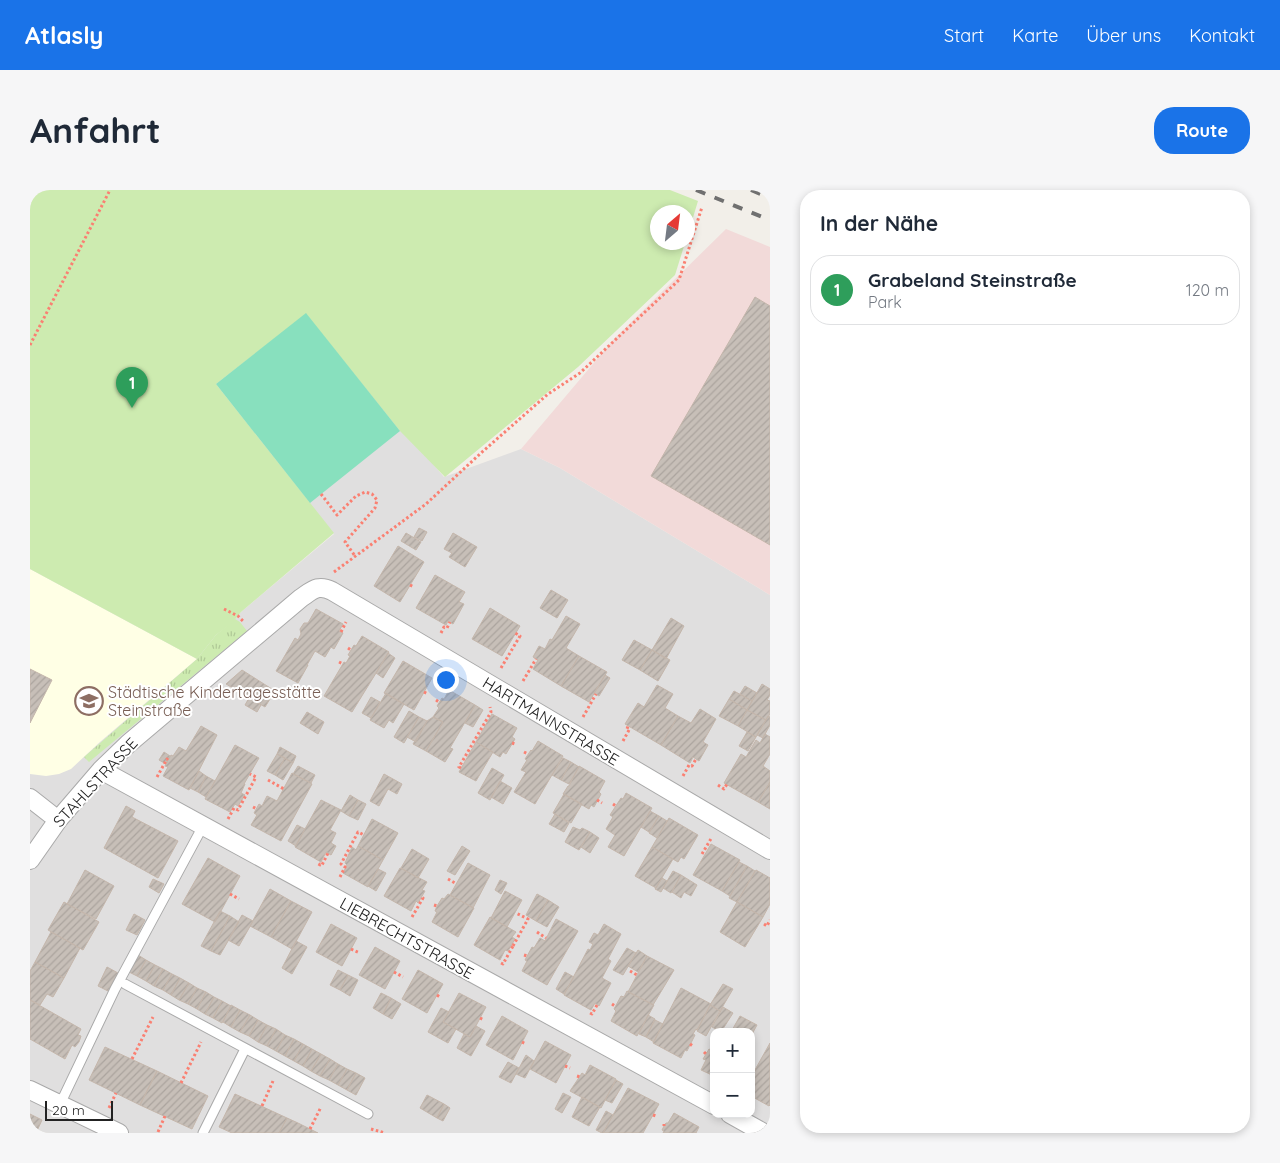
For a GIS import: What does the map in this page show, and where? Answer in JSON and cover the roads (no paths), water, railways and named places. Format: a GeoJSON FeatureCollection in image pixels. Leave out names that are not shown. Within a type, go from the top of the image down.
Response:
{"type":"FeatureCollection","features":[{"type":"Feature","properties":{"kind":"street","name":"STAHLSTRASSE"},"geometry":{"type":"LineString","coordinates":[[30,860],[58,820],[101,770],[128,744],[302,598],[314,590],[325,588],[331,583]]}},
{"type":"Feature","properties":{"kind":"street","name":"HARTMANNSTRASSE"},"geometry":{"type":"LineString","coordinates":[[331,583],[770,850]]}},
{"type":"Feature","properties":{"kind":"street","name":"LIEBRECHTSTRASSE"},"geometry":{"type":"LineString","coordinates":[[101,770],[710,1104]]}},
{"type":"Feature","properties":{"kind":"street"},"geometry":{"type":"LineString","coordinates":[[30,798],[58,820]]}},
{"type":"Feature","properties":{"kind":"street"},"geometry":{"type":"LineString","coordinates":[[30,1090],[119,1133]]}},
{"type":"Feature","properties":{"kind":"street"},"geometry":{"type":"LineString","coordinates":[[737,1118],[764,1133]]}},
{"type":"Feature","properties":{"kind":"lane"},"geometry":{"type":"LineString","coordinates":[[58,1104],[64,1096],[115,989],[203,826]]}},
{"type":"Feature","properties":{"kind":"lane"},"geometry":{"type":"LineString","coordinates":[[125,984],[368,1114]]}},
{"type":"Feature","properties":{"kind":"lane"},"geometry":{"type":"LineString","coordinates":[[203,1133],[246,1048]]}},
{"type":"Feature","properties":{"kind":"railway"},"geometry":{"type":"LineString","coordinates":[[696,190],[770,220]]}},
{"type":"Feature","properties":{"kind":"railway"},"geometry":{"type":"LineString","coordinates":[[751,190],[770,198]]}},
{"type":"Feature","properties":{"kind":"place","name":"Grabeland Steinstraße"},"geometry":{"type":"Point","coordinates":[132,408]}},
{"type":"Feature","properties":{"kind":"place","name":"Städtische Kindertagesstätte Steinstraße"},"geometry":{"type":"Point","coordinates":[89,701]}}]}
